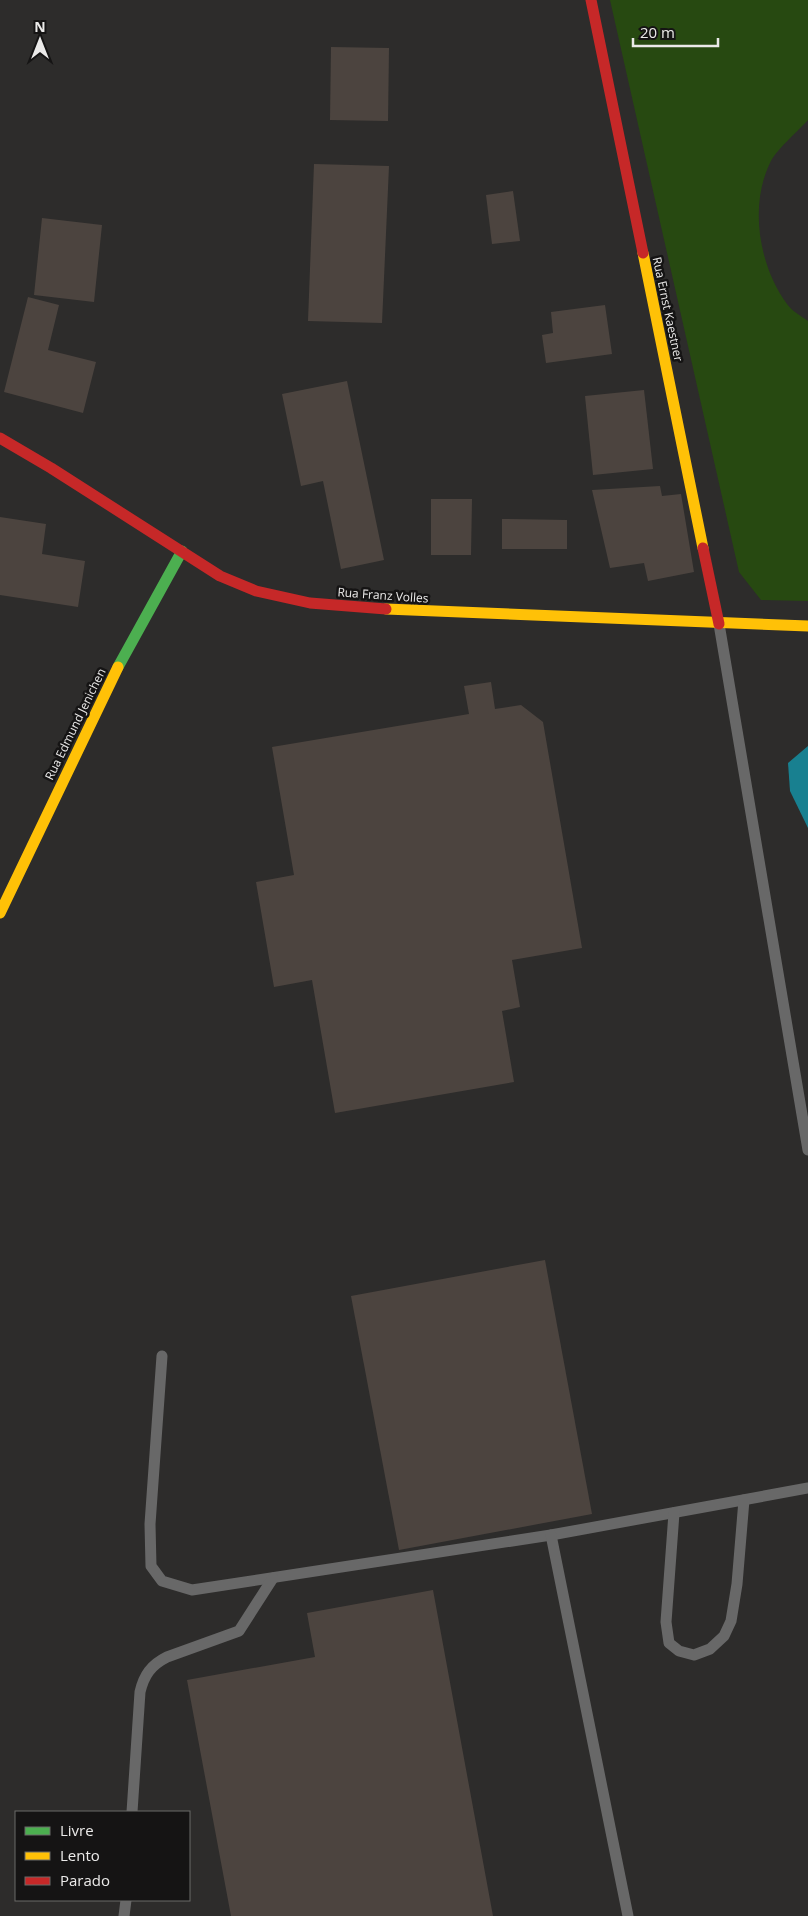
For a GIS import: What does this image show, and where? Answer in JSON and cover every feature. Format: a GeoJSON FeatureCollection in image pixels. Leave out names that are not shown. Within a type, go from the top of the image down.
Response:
{"type":"FeatureCollection","features":[{"type":"Feature","properties":{"kind":"street","name":"Rua Ernst Kaestner"},"geometry":{"type":"LineString","coordinates":[[591,0],[719,624]]}},
{"type":"Feature","properties":{"kind":"street","name":"Rua Franz Volles"},"geometry":{"type":"LineString","coordinates":[[0,438],[52,468],[220,576],[256,591],[310,603],[377,609],[719,624],[808,626]]}},
{"type":"Feature","properties":{"kind":"street","name":"Rua Edmund Jenichen"},"geometry":{"type":"LineString","coordinates":[[0,913],[120,663],[182,551]]}},
{"type":"Feature","properties":{"kind":"lane"},"geometry":{"type":"LineString","coordinates":[[719,624],[808,1150]]}},
{"type":"Feature","properties":{"kind":"lane"},"geometry":{"type":"LineString","coordinates":[[162,1356],[150,1524],[151,1566],[162,1581],[192,1590],[551,1535],[808,1488]]}},
{"type":"Feature","properties":{"kind":"lane"},"geometry":{"type":"LineString","coordinates":[[674,1513],[666,1622],[667,1632],[669,1643],[679,1651],[694,1655],[710,1649],[724,1636],[731,1621],[737,1584],[744,1500]]}},
{"type":"Feature","properties":{"kind":"lane"},"geometry":{"type":"LineString","coordinates":[[551,1535],[628,1916]]}},
{"type":"Feature","properties":{"kind":"lane"},"geometry":{"type":"LineString","coordinates":[[132,1811],[140,1692],[148,1670],[157,1662],[167,1657],[230,1636],[239,1631],[273,1578]]}},
{"type":"Feature","properties":{"kind":"lane"},"geometry":{"type":"LineString","coordinates":[[124,1916],[126,1901]]}},
{"type":"Feature","properties":{"kind":"green space"},"geometry":{"type":"Polygon","coordinates":[[[610,0],[808,0],[808,120],[782,147],[770,163],[760,198],[759,216],[764,254],[777,289],[789,307],[808,321],[808,601],[761,600],[739,572],[610,0]]]}},
{"type":"Feature","properties":{"kind":"water"},"geometry":{"type":"Polygon","coordinates":[[[808,746],[808,828],[790,791],[788,763],[808,746]]]}},
{"type":"Feature","properties":{"kind":"building"},"geometry":{"type":"Polygon","coordinates":[[[331,47],[389,48],[388,121],[330,120],[331,47]]]}},
{"type":"Feature","properties":{"kind":"building"},"geometry":{"type":"Polygon","coordinates":[[[314,164],[389,166],[382,323],[308,321],[314,164]]]}},
{"type":"Feature","properties":{"kind":"building"},"geometry":{"type":"Polygon","coordinates":[[[513,191],[520,241],[492,244],[486,195],[513,191]]]}},
{"type":"Feature","properties":{"kind":"building"},"geometry":{"type":"Polygon","coordinates":[[[42,218],[102,225],[94,302],[34,295],[42,218]]]}},
{"type":"Feature","properties":{"kind":"building"},"geometry":{"type":"Polygon","coordinates":[[[28,297],[59,305],[48,350],[96,362],[83,413],[4,392],[28,297]]]}},
{"type":"Feature","properties":{"kind":"building"},"geometry":{"type":"Polygon","coordinates":[[[605,305],[612,354],[546,363],[542,335],[553,333],[551,312],[605,305]]]}},
{"type":"Feature","properties":{"kind":"building"},"geometry":{"type":"Polygon","coordinates":[[[347,381],[384,560],[341,569],[323,481],[301,486],[282,394],[347,381]]]}},
{"type":"Feature","properties":{"kind":"building"},"geometry":{"type":"Polygon","coordinates":[[[644,390],[653,469],[593,475],[585,396],[644,390]]]}},
{"type":"Feature","properties":{"kind":"building"},"geometry":{"type":"Polygon","coordinates":[[[660,486],[662,496],[681,494],[694,572],[648,581],[644,563],[610,568],[592,490],[660,486]]]}},
{"type":"Feature","properties":{"kind":"building"},"geometry":{"type":"Polygon","coordinates":[[[431,499],[472,499],[471,555],[431,555],[431,499]]]}},
{"type":"Feature","properties":{"kind":"building"},"geometry":{"type":"Polygon","coordinates":[[[0,517],[46,524],[42,554],[85,561],[78,607],[0,595],[0,517]]]}},
{"type":"Feature","properties":{"kind":"building"},"geometry":{"type":"Polygon","coordinates":[[[502,519],[567,520],[567,549],[502,549],[502,519]]]}},
{"type":"Feature","properties":{"kind":"building"},"geometry":{"type":"Polygon","coordinates":[[[491,682],[495,709],[521,705],[543,722],[582,948],[512,960],[520,1007],[502,1011],[514,1082],[335,1113],[312,980],[274,987],[256,882],[294,875],[272,747],[469,714],[464,686],[491,682]]]}},
{"type":"Feature","properties":{"kind":"building"},"geometry":{"type":"Polygon","coordinates":[[[545,1260],[592,1514],[399,1550],[351,1296],[545,1260]]]}},
{"type":"Feature","properties":{"kind":"building"},"geometry":{"type":"Polygon","coordinates":[[[433,1590],[493,1916],[231,1916],[187,1680],[315,1657],[307,1613],[433,1590]]]}},
{"type":"Feature","properties":{"kind":"traffic: fast"},"geometry":{"type":"LineString","coordinates":[[118,667],[182,551]]}},
{"type":"Feature","properties":{"kind":"traffic: slow"},"geometry":{"type":"LineString","coordinates":[[643,253],[703,548]]}},
{"type":"Feature","properties":{"kind":"traffic: slow"},"geometry":{"type":"LineString","coordinates":[[386,609],[808,626]]}},
{"type":"Feature","properties":{"kind":"traffic: slow"},"geometry":{"type":"LineString","coordinates":[[0,913],[118,667]]}},
{"type":"Feature","properties":{"kind":"traffic: jam"},"geometry":{"type":"LineString","coordinates":[[591,0],[643,253]]}},
{"type":"Feature","properties":{"kind":"traffic: jam"},"geometry":{"type":"LineString","coordinates":[[0,438],[51,468],[220,576],[256,591],[310,603],[386,609]]}},
{"type":"Feature","properties":{"kind":"traffic: jam"},"geometry":{"type":"LineString","coordinates":[[703,548],[719,624]]}}]}
